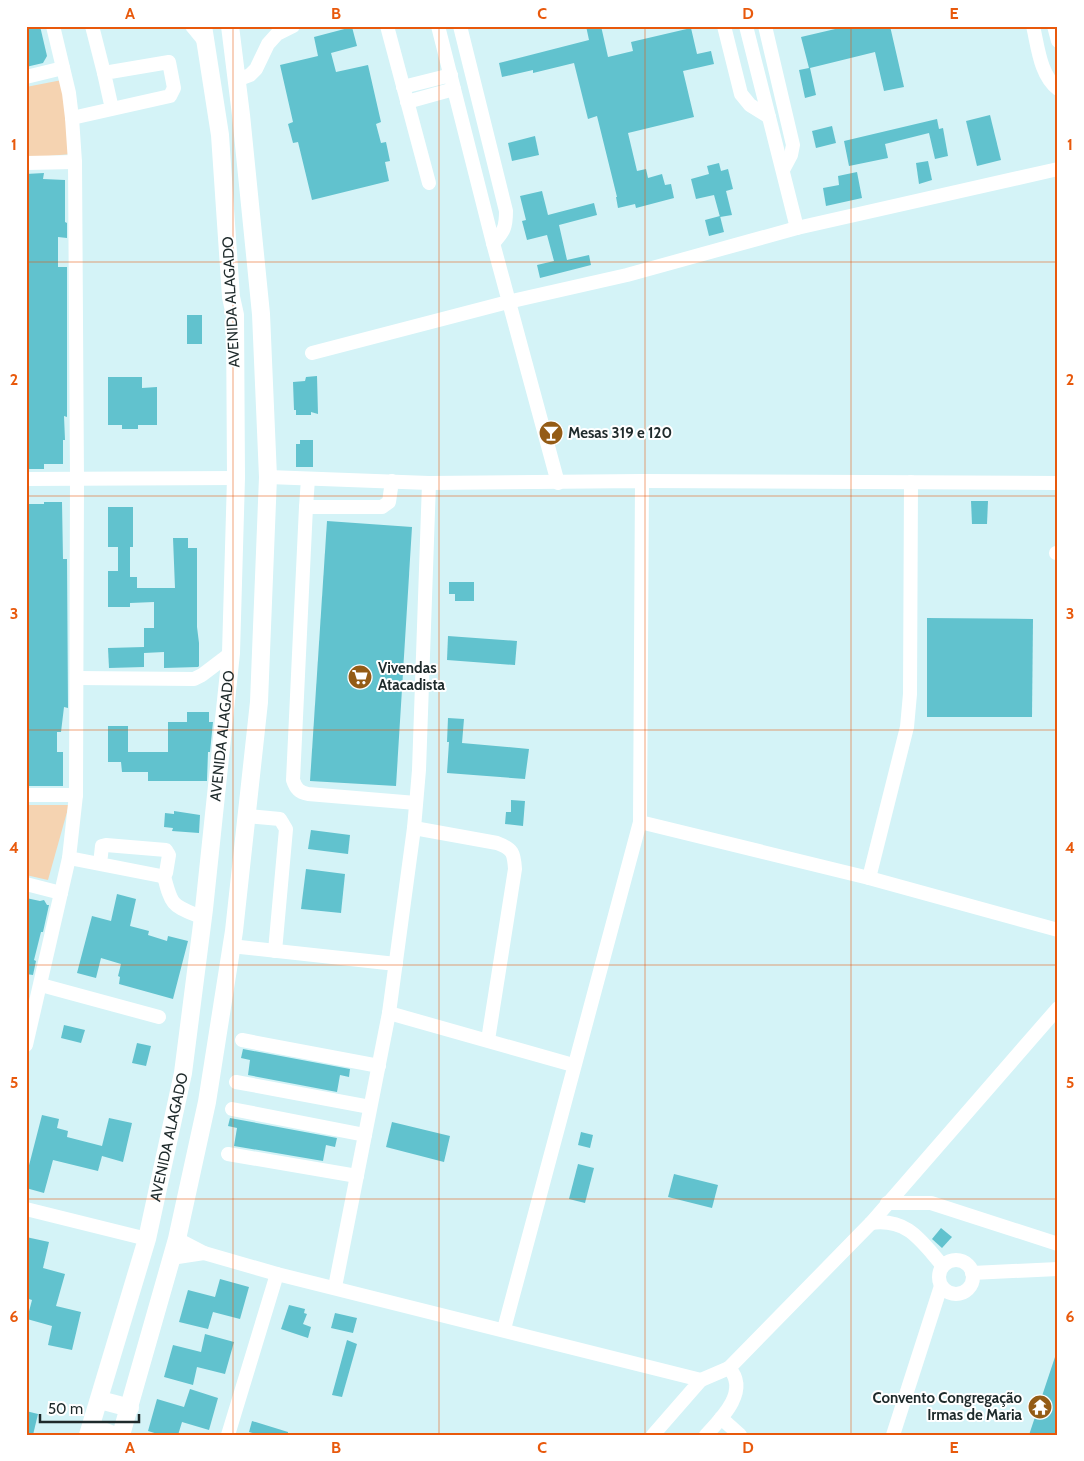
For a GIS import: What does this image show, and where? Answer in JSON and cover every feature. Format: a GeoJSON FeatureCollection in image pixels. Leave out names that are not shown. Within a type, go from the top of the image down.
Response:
{"type":"FeatureCollection","features":[{"type":"Feature","properties":{"kind":"main road","name":"AVENIDA ALAGADO"},"geometry":{"type":"LineString","coordinates":[[121,1435],[177,1239],[207,1102],[231,946],[259,702],[268,477],[261,314],[230,26]]}},
{"type":"Feature","properties":{"kind":"main road","name":"AVENIDA ALAGADO"},"geometry":{"type":"LineString","coordinates":[[90,1430],[148,1239],[183,1073],[203,918],[231,653],[236,478],[235,315],[231,297],[220,135],[204,35]]}},
{"type":"Feature","properties":{"kind":"main road"},"geometry":{"type":"LineString","coordinates":[[231,297],[259,293]]}},
{"type":"Feature","properties":{"kind":"main road"},"geometry":{"type":"LineString","coordinates":[[235,315],[261,314]]}},
{"type":"Feature","properties":{"kind":"main road"},"geometry":{"type":"LineString","coordinates":[[100,1400],[130,1408]]}},
{"type":"Feature","properties":{"kind":"main road"},"geometry":{"type":"LineString","coordinates":[[90,1430],[113,1435]]}},
{"type":"Feature","properties":{"kind":"street"},"geometry":{"type":"LineString","coordinates":[[26,1045],[41,986],[72,843],[76,795],[75,162],[72,118],[53,26]]}},
{"type":"Feature","properties":{"kind":"street"},"geometry":{"type":"LineString","coordinates":[[92,26],[112,109]]}},
{"type":"Feature","properties":{"kind":"street"},"geometry":{"type":"LineString","coordinates":[[192,26],[204,35]]}},
{"type":"Feature","properties":{"kind":"street"},"geometry":{"type":"LineString","coordinates":[[237,80],[250,75],[256,69],[268,44],[277,34],[293,26]]}},
{"type":"Feature","properties":{"kind":"street"},"geometry":{"type":"LineString","coordinates":[[387,26],[429,183]]}},
{"type":"Feature","properties":{"kind":"street"},"geometry":{"type":"LineString","coordinates":[[438,26],[492,243],[558,483]]}},
{"type":"Feature","properties":{"kind":"street"},"geometry":{"type":"LineString","coordinates":[[460,26],[506,211],[506,223],[502,234],[492,243]]}},
{"type":"Feature","properties":{"kind":"street"},"geometry":{"type":"LineString","coordinates":[[724,26],[741,94],[750,105],[769,117]]}},
{"type":"Feature","properties":{"kind":"street"},"geometry":{"type":"LineString","coordinates":[[746,26],[797,228]]}},
{"type":"Feature","properties":{"kind":"street"},"geometry":{"type":"LineString","coordinates":[[766,26],[793,146],[791,155],[783,170]]}},
{"type":"Feature","properties":{"kind":"street"},"geometry":{"type":"LineString","coordinates":[[1033,26],[1045,74],[1052,85],[1058,89]]}},
{"type":"Feature","properties":{"kind":"street"},"geometry":{"type":"LineString","coordinates":[[1054,26],[1058,41]]}},
{"type":"Feature","properties":{"kind":"street"},"geometry":{"type":"LineString","coordinates":[[72,118],[170,96],[174,88],[170,66],[167,61],[104,74]]}},
{"type":"Feature","properties":{"kind":"street"},"geometry":{"type":"LineString","coordinates":[[26,77],[63,68]]}},
{"type":"Feature","properties":{"kind":"street"},"geometry":{"type":"LineString","coordinates":[[403,87],[451,75]]}},
{"type":"Feature","properties":{"kind":"street"},"geometry":{"type":"LineString","coordinates":[[407,102],[454,89]]}},
{"type":"Feature","properties":{"kind":"street"},"geometry":{"type":"LineString","coordinates":[[26,164],[75,162]]}},
{"type":"Feature","properties":{"kind":"street"},"geometry":{"type":"LineString","coordinates":[[312,353],[508,302],[627,275],[797,228],[1058,168]]}},
{"type":"Feature","properties":{"kind":"street"},"geometry":{"type":"LineString","coordinates":[[268,477],[392,482],[1058,483]]}},
{"type":"Feature","properties":{"kind":"street"},"geometry":{"type":"LineString","coordinates":[[26,480],[236,478]]}},
{"type":"Feature","properties":{"kind":"street"},"geometry":{"type":"LineString","coordinates":[[308,479],[293,780],[296,788],[302,793],[416,803]]}},
{"type":"Feature","properties":{"kind":"street"},"geometry":{"type":"LineString","coordinates":[[306,507],[382,506],[389,502],[392,482]]}},
{"type":"Feature","properties":{"kind":"street"},"geometry":{"type":"LineString","coordinates":[[335,1287],[389,1013],[414,828],[419,770],[429,482]]}},
{"type":"Feature","properties":{"kind":"street"},"geometry":{"type":"LineString","coordinates":[[504,1330],[573,1065],[640,822],[642,482]]}},
{"type":"Feature","properties":{"kind":"street"},"geometry":{"type":"LineString","coordinates":[[869,878],[907,727],[910,694],[911,482]]}},
{"type":"Feature","properties":{"kind":"street"},"geometry":{"type":"LineString","coordinates":[[77,678],[194,679],[231,653]]}},
{"type":"Feature","properties":{"kind":"street"},"geometry":{"type":"LineString","coordinates":[[26,795],[76,795]]}},
{"type":"Feature","properties":{"kind":"street"},"geometry":{"type":"LineString","coordinates":[[247,816],[280,820],[286,829],[275,951]]}},
{"type":"Feature","properties":{"kind":"street"},"geometry":{"type":"LineString","coordinates":[[640,822],[869,878],[1058,930]]}},
{"type":"Feature","properties":{"kind":"street"},"geometry":{"type":"LineString","coordinates":[[414,828],[497,843],[508,847],[514,855],[515,869],[488,1040]]}},
{"type":"Feature","properties":{"kind":"street"},"geometry":{"type":"LineString","coordinates":[[100,864],[102,846],[106,845],[166,850],[169,855],[164,876],[169,897],[178,907],[203,918]]}},
{"type":"Feature","properties":{"kind":"street"},"geometry":{"type":"LineString","coordinates":[[68,858],[164,876]]}},
{"type":"Feature","properties":{"kind":"street"},"geometry":{"type":"LineString","coordinates":[[26,884],[62,893]]}},
{"type":"Feature","properties":{"kind":"street"},"geometry":{"type":"LineString","coordinates":[[231,946],[396,964]]}},
{"type":"Feature","properties":{"kind":"street"},"geometry":{"type":"LineString","coordinates":[[41,986],[158,1017]]}},
{"type":"Feature","properties":{"kind":"street"},"geometry":{"type":"LineString","coordinates":[[653,1435],[700,1380],[728,1368],[871,1222],[1058,1008]]}},
{"type":"Feature","properties":{"kind":"street"},"geometry":{"type":"LineString","coordinates":[[389,1013],[573,1065]]}},
{"type":"Feature","properties":{"kind":"street"},"geometry":{"type":"LineString","coordinates":[[242,1040],[378,1066]]}},
{"type":"Feature","properties":{"kind":"street"},"geometry":{"type":"LineString","coordinates":[[236,1082],[370,1107]]}},
{"type":"Feature","properties":{"kind":"street"},"geometry":{"type":"LineString","coordinates":[[232,1109],[365,1135]]}},
{"type":"Feature","properties":{"kind":"street"},"geometry":{"type":"LineString","coordinates":[[228,1154],[357,1176]]}},
{"type":"Feature","properties":{"kind":"street"},"geometry":{"type":"LineString","coordinates":[[887,1204],[931,1204],[1058,1244]]}},
{"type":"Feature","properties":{"kind":"street"},"geometry":{"type":"LineString","coordinates":[[26,1209],[148,1239]]}},
{"type":"Feature","properties":{"kind":"street"},"geometry":{"type":"LineString","coordinates":[[871,1222],[888,1222],[903,1226],[923,1243],[943,1266]]}},
{"type":"Feature","properties":{"kind":"street"},"geometry":{"type":"LineString","coordinates":[[177,1239],[204,1253],[277,1274],[700,1380]]}},
{"type":"Feature","properties":{"kind":"street"},"geometry":{"type":"LineString","coordinates":[[171,1258],[204,1253]]}},
{"type":"Feature","properties":{"kind":"street"},"geometry":{"type":"LineString","coordinates":[[893,1435],[941,1286],[939,1273],[943,1266],[954,1260],[967,1264],[972,1272],[970,1286],[959,1294],[948,1292],[941,1286]]}},
{"type":"Feature","properties":{"kind":"street"},"geometry":{"type":"LineString","coordinates":[[972,1272],[1058,1269]]}},
{"type":"Feature","properties":{"kind":"street"},"geometry":{"type":"LineString","coordinates":[[228,1435],[277,1274]]}},
{"type":"Feature","properties":{"kind":"street"},"geometry":{"type":"LineString","coordinates":[[706,1435],[722,1418],[733,1402],[735,1379],[728,1368]]}},
{"type":"Feature","properties":{"kind":"street"},"geometry":{"type":"LineString","coordinates":[[722,1418],[740,1435]]}},
{"type":"Feature","properties":{"kind":"shaded area"},"geometry":{"type":"Polygon","coordinates":[[[62,80],[71,154],[26,158],[26,87],[62,80]]]}},
{"type":"Feature","properties":{"kind":"shaded area"},"geometry":{"type":"Polygon","coordinates":[[[26,805],[69,805],[48,880],[26,875],[26,805]]]}},
{"type":"Feature","properties":{"kind":"building"},"geometry":{"type":"Polygon","coordinates":[[[26,26],[40,26],[47,56],[43,63],[26,67],[26,26]]]}},
{"type":"Feature","properties":{"kind":"building"},"geometry":{"type":"Polygon","coordinates":[[[586,26],[601,26],[608,57],[633,51],[631,42],[691,28],[697,54],[711,51],[714,64],[683,71],[694,117],[628,133],[637,171],[646,169],[648,178],[662,174],[665,185],[671,184],[674,198],[636,208],[635,204],[618,208],[597,116],[588,119],[574,63],[533,73],[533,70],[502,77],[499,63],[589,40],[586,26]]]}},
{"type":"Feature","properties":{"kind":"building"},"geometry":{"type":"Polygon","coordinates":[[[848,26],[890,26],[904,87],[884,91],[875,52],[810,68],[816,95],[805,98],[799,70],[809,68],[801,37],[848,26]]]}},
{"type":"Feature","properties":{"kind":"building"},"geometry":{"type":"Polygon","coordinates":[[[352,27],[357,46],[331,53],[336,72],[368,65],[381,122],[376,124],[381,143],[386,142],[390,161],[385,162],[389,181],[312,200],[298,142],[293,143],[288,124],[293,122],[280,65],[318,56],[314,37],[352,27]]]}},
{"type":"Feature","properties":{"kind":"building"},"geometry":{"type":"Polygon","coordinates":[[[990,115],[1001,160],[977,166],[966,121],[990,115]]]}},
{"type":"Feature","properties":{"kind":"building"},"geometry":{"type":"Polygon","coordinates":[[[937,119],[939,129],[943,128],[948,156],[935,159],[929,133],[885,144],[888,158],[849,166],[844,141],[937,119]]]}},
{"type":"Feature","properties":{"kind":"building"},"geometry":{"type":"Polygon","coordinates":[[[832,126],[836,143],[816,148],[812,131],[832,126]]]}},
{"type":"Feature","properties":{"kind":"building"},"geometry":{"type":"Polygon","coordinates":[[[535,136],[539,155],[512,161],[508,143],[535,136]]]}},
{"type":"Feature","properties":{"kind":"building"},"geometry":{"type":"Polygon","coordinates":[[[928,161],[932,180],[919,184],[916,163],[928,161]]]}},
{"type":"Feature","properties":{"kind":"building"},"geometry":{"type":"Polygon","coordinates":[[[719,163],[721,171],[728,169],[733,189],[726,191],[732,215],[720,217],[714,195],[696,199],[691,179],[709,174],[707,166],[719,163]]]}},
{"type":"Feature","properties":{"kind":"building"},"geometry":{"type":"Polygon","coordinates":[[[857,172],[862,198],[826,206],[823,188],[839,185],[838,176],[857,172]]]}},
{"type":"Feature","properties":{"kind":"building"},"geometry":{"type":"Polygon","coordinates":[[[44,173],[43,179],[65,180],[67,238],[58,237],[58,267],[67,267],[67,417],[64,416],[63,464],[44,464],[44,469],[29,469],[28,464],[26,464],[26,174],[44,173]]]}},
{"type":"Feature","properties":{"kind":"building"},"geometry":{"type":"Polygon","coordinates":[[[542,191],[548,215],[594,203],[597,215],[559,225],[567,260],[589,255],[591,265],[540,278],[537,265],[554,261],[547,235],[527,240],[522,221],[526,220],[520,196],[542,191]]]}},
{"type":"Feature","properties":{"kind":"building"},"geometry":{"type":"Polygon","coordinates":[[[720,216],[724,232],[709,236],[705,220],[720,216]]]}},
{"type":"Feature","properties":{"kind":"building"},"geometry":{"type":"Polygon","coordinates":[[[187,315],[202,315],[202,344],[187,344],[187,315]]]}},
{"type":"Feature","properties":{"kind":"building"},"geometry":{"type":"Polygon","coordinates":[[[317,376],[318,414],[311,412],[311,415],[296,415],[296,410],[294,410],[293,382],[305,381],[306,377],[317,376]]]}},
{"type":"Feature","properties":{"kind":"building"},"geometry":{"type":"Polygon","coordinates":[[[108,377],[142,377],[142,388],[157,387],[157,425],[138,425],[138,429],[122,429],[122,425],[108,425],[108,377]]]}},
{"type":"Feature","properties":{"kind":"building"},"geometry":{"type":"Polygon","coordinates":[[[300,440],[313,440],[313,467],[296,467],[296,444],[300,444],[300,440]]]}},
{"type":"Feature","properties":{"kind":"building"},"geometry":{"type":"Polygon","coordinates":[[[971,501],[988,501],[987,524],[972,524],[971,501]]]}},
{"type":"Feature","properties":{"kind":"building"},"geometry":{"type":"Polygon","coordinates":[[[44,502],[62,502],[63,559],[67,559],[68,708],[64,707],[61,732],[57,732],[57,752],[63,752],[63,786],[26,786],[26,504],[44,504],[44,502]]]}},
{"type":"Feature","properties":{"kind":"building"},"geometry":{"type":"Polygon","coordinates":[[[108,507],[133,507],[133,547],[130,547],[130,577],[137,577],[137,588],[175,588],[173,538],[188,538],[188,548],[197,548],[198,667],[164,668],[164,652],[144,653],[144,628],[154,628],[154,602],[130,603],[130,607],[108,607],[108,571],[118,571],[118,547],[108,547],[108,507]]]}},
{"type":"Feature","properties":{"kind":"building","name":"Vivendas Atacadista"},"geometry":{"type":"Polygon","coordinates":[[[327,521],[412,527],[396,786],[310,781],[327,521]]]}},
{"type":"Feature","properties":{"kind":"building"},"geometry":{"type":"Polygon","coordinates":[[[449,582],[474,582],[474,601],[455,601],[455,594],[449,594],[449,582]]]}},
{"type":"Feature","properties":{"kind":"building"},"geometry":{"type":"Polygon","coordinates":[[[927,618],[1033,619],[1032,717],[927,717],[927,618]]]}},
{"type":"Feature","properties":{"kind":"building"},"geometry":{"type":"Polygon","coordinates":[[[448,636],[517,641],[515,665],[447,660],[448,636]]]}},
{"type":"Feature","properties":{"kind":"building"},"geometry":{"type":"Polygon","coordinates":[[[144,647],[144,667],[109,668],[108,648],[144,647]]]}},
{"type":"Feature","properties":{"kind":"building"},"geometry":{"type":"Polygon","coordinates":[[[187,712],[209,712],[209,722],[213,722],[210,752],[208,752],[207,781],[148,781],[148,772],[122,772],[121,762],[108,762],[108,726],[128,726],[128,752],[168,752],[168,722],[187,722],[187,712]]]}},
{"type":"Feature","properties":{"kind":"building"},"geometry":{"type":"Polygon","coordinates":[[[448,718],[464,719],[462,743],[529,749],[525,779],[447,773],[448,718]]]}},
{"type":"Feature","properties":{"kind":"building"},"geometry":{"type":"Polygon","coordinates":[[[511,800],[525,801],[523,826],[505,824],[506,812],[511,812],[511,800]]]}},
{"type":"Feature","properties":{"kind":"building"},"geometry":{"type":"Polygon","coordinates":[[[174,811],[200,815],[199,833],[172,831],[173,828],[164,827],[165,813],[174,814],[174,811]]]}},
{"type":"Feature","properties":{"kind":"building"},"geometry":{"type":"Polygon","coordinates":[[[311,830],[350,835],[348,854],[308,849],[311,830]]]}},
{"type":"Feature","properties":{"kind":"building"},"geometry":{"type":"Polygon","coordinates":[[[306,869],[345,874],[341,913],[301,909],[306,869]]]}},
{"type":"Feature","properties":{"kind":"building"},"geometry":{"type":"Polygon","coordinates":[[[117,894],[136,899],[130,926],[149,931],[148,935],[167,941],[168,936],[188,941],[173,999],[119,984],[120,977],[118,976],[121,964],[101,958],[96,978],[77,973],[92,916],[111,921],[117,894]]]}},
{"type":"Feature","properties":{"kind":"building"},"geometry":{"type":"Polygon","coordinates":[[[26,898],[44,900],[49,905],[34,960],[36,961],[33,975],[26,974],[26,898]]]}},
{"type":"Feature","properties":{"kind":"building"},"geometry":{"type":"Polygon","coordinates":[[[64,1025],[85,1030],[81,1043],[61,1038],[64,1025]]]}},
{"type":"Feature","properties":{"kind":"building"},"geometry":{"type":"Polygon","coordinates":[[[137,1043],[151,1046],[146,1066],[132,1063],[137,1043]]]}},
{"type":"Feature","properties":{"kind":"building"},"geometry":{"type":"Polygon","coordinates":[[[243,1049],[350,1069],[349,1077],[340,1075],[337,1092],[248,1075],[250,1060],[241,1058],[243,1049]]]}},
{"type":"Feature","properties":{"kind":"building"},"geometry":{"type":"Polygon","coordinates":[[[42,1115],[59,1119],[57,1128],[68,1131],[67,1137],[102,1146],[109,1118],[132,1123],[123,1162],[102,1156],[98,1171],[53,1160],[44,1193],[26,1188],[26,1177],[42,1115]]]}},
{"type":"Feature","properties":{"kind":"building"},"geometry":{"type":"Polygon","coordinates":[[[230,1118],[337,1138],[335,1147],[326,1145],[323,1161],[234,1146],[237,1128],[228,1126],[230,1118]]]}},
{"type":"Feature","properties":{"kind":"building"},"geometry":{"type":"Polygon","coordinates":[[[392,1122],[450,1136],[444,1162],[386,1147],[392,1122]]]}},
{"type":"Feature","properties":{"kind":"building"},"geometry":{"type":"Polygon","coordinates":[[[581,1132],[593,1135],[590,1148],[578,1145],[581,1132]]]}},
{"type":"Feature","properties":{"kind":"building"},"geometry":{"type":"Polygon","coordinates":[[[578,1164],[594,1168],[585,1203],[569,1199],[578,1164]]]}},
{"type":"Feature","properties":{"kind":"building"},"geometry":{"type":"Polygon","coordinates":[[[674,1174],[718,1185],[712,1208],[668,1197],[674,1174]]]}},
{"type":"Feature","properties":{"kind":"building"},"geometry":{"type":"Polygon","coordinates":[[[941,1228],[952,1237],[942,1248],[932,1239],[941,1228]]]}},
{"type":"Feature","properties":{"kind":"building"},"geometry":{"type":"Polygon","coordinates":[[[26,1237],[49,1242],[43,1268],[65,1274],[56,1306],[81,1312],[72,1350],[48,1345],[52,1326],[27,1319],[32,1300],[26,1298],[26,1237]]]}},
{"type":"Feature","properties":{"kind":"building"},"geometry":{"type":"Polygon","coordinates":[[[220,1279],[249,1287],[240,1319],[213,1312],[208,1329],[179,1322],[188,1290],[215,1297],[220,1279]]]}},
{"type":"Feature","properties":{"kind":"building"},"geometry":{"type":"Polygon","coordinates":[[[289,1305],[305,1309],[304,1313],[307,1314],[303,1324],[311,1327],[308,1338],[281,1329],[289,1305]]]}},
{"type":"Feature","properties":{"kind":"building"},"geometry":{"type":"Polygon","coordinates":[[[335,1313],[357,1318],[353,1333],[331,1328],[335,1313]]]}},
{"type":"Feature","properties":{"kind":"building"},"geometry":{"type":"Polygon","coordinates":[[[205,1334],[234,1342],[225,1374],[197,1367],[193,1385],[164,1377],[173,1345],[201,1352],[205,1334]]]}},
{"type":"Feature","properties":{"kind":"building"},"geometry":{"type":"Polygon","coordinates":[[[347,1340],[357,1344],[342,1397],[332,1395],[347,1340]]]}},
{"type":"Feature","properties":{"kind":"building"},"geometry":{"type":"Polygon","coordinates":[[[1056,1354],[1058,1354],[1058,1435],[1029,1435],[1056,1354]]]}},
{"type":"Feature","properties":{"kind":"building"},"geometry":{"type":"Polygon","coordinates":[[[190,1389],[218,1398],[209,1430],[182,1422],[178,1435],[161,1435],[148,1431],[157,1399],[184,1407],[190,1389]]]}},
{"type":"Feature","properties":{"kind":"building"},"geometry":{"type":"Polygon","coordinates":[[[26,1411],[38,1414],[33,1435],[26,1435],[26,1411]]]}},
{"type":"Feature","properties":{"kind":"building"},"geometry":{"type":"Polygon","coordinates":[[[252,1421],[288,1432],[288,1435],[260,1435],[249,1432],[252,1421]]]}},
{"type":"Feature","properties":{"kind":"place","name":"Mesas 319 e 120"},"geometry":{"type":"Point","coordinates":[551,433]}},
{"type":"Feature","properties":{"kind":"place","name":"Vivendas Atacadista"},"geometry":{"type":"Point","coordinates":[360,677]}},
{"type":"Feature","properties":{"kind":"place","name":"Convento Congregação Irmas de Maria"},"geometry":{"type":"Point","coordinates":[1040,1407]}}]}
